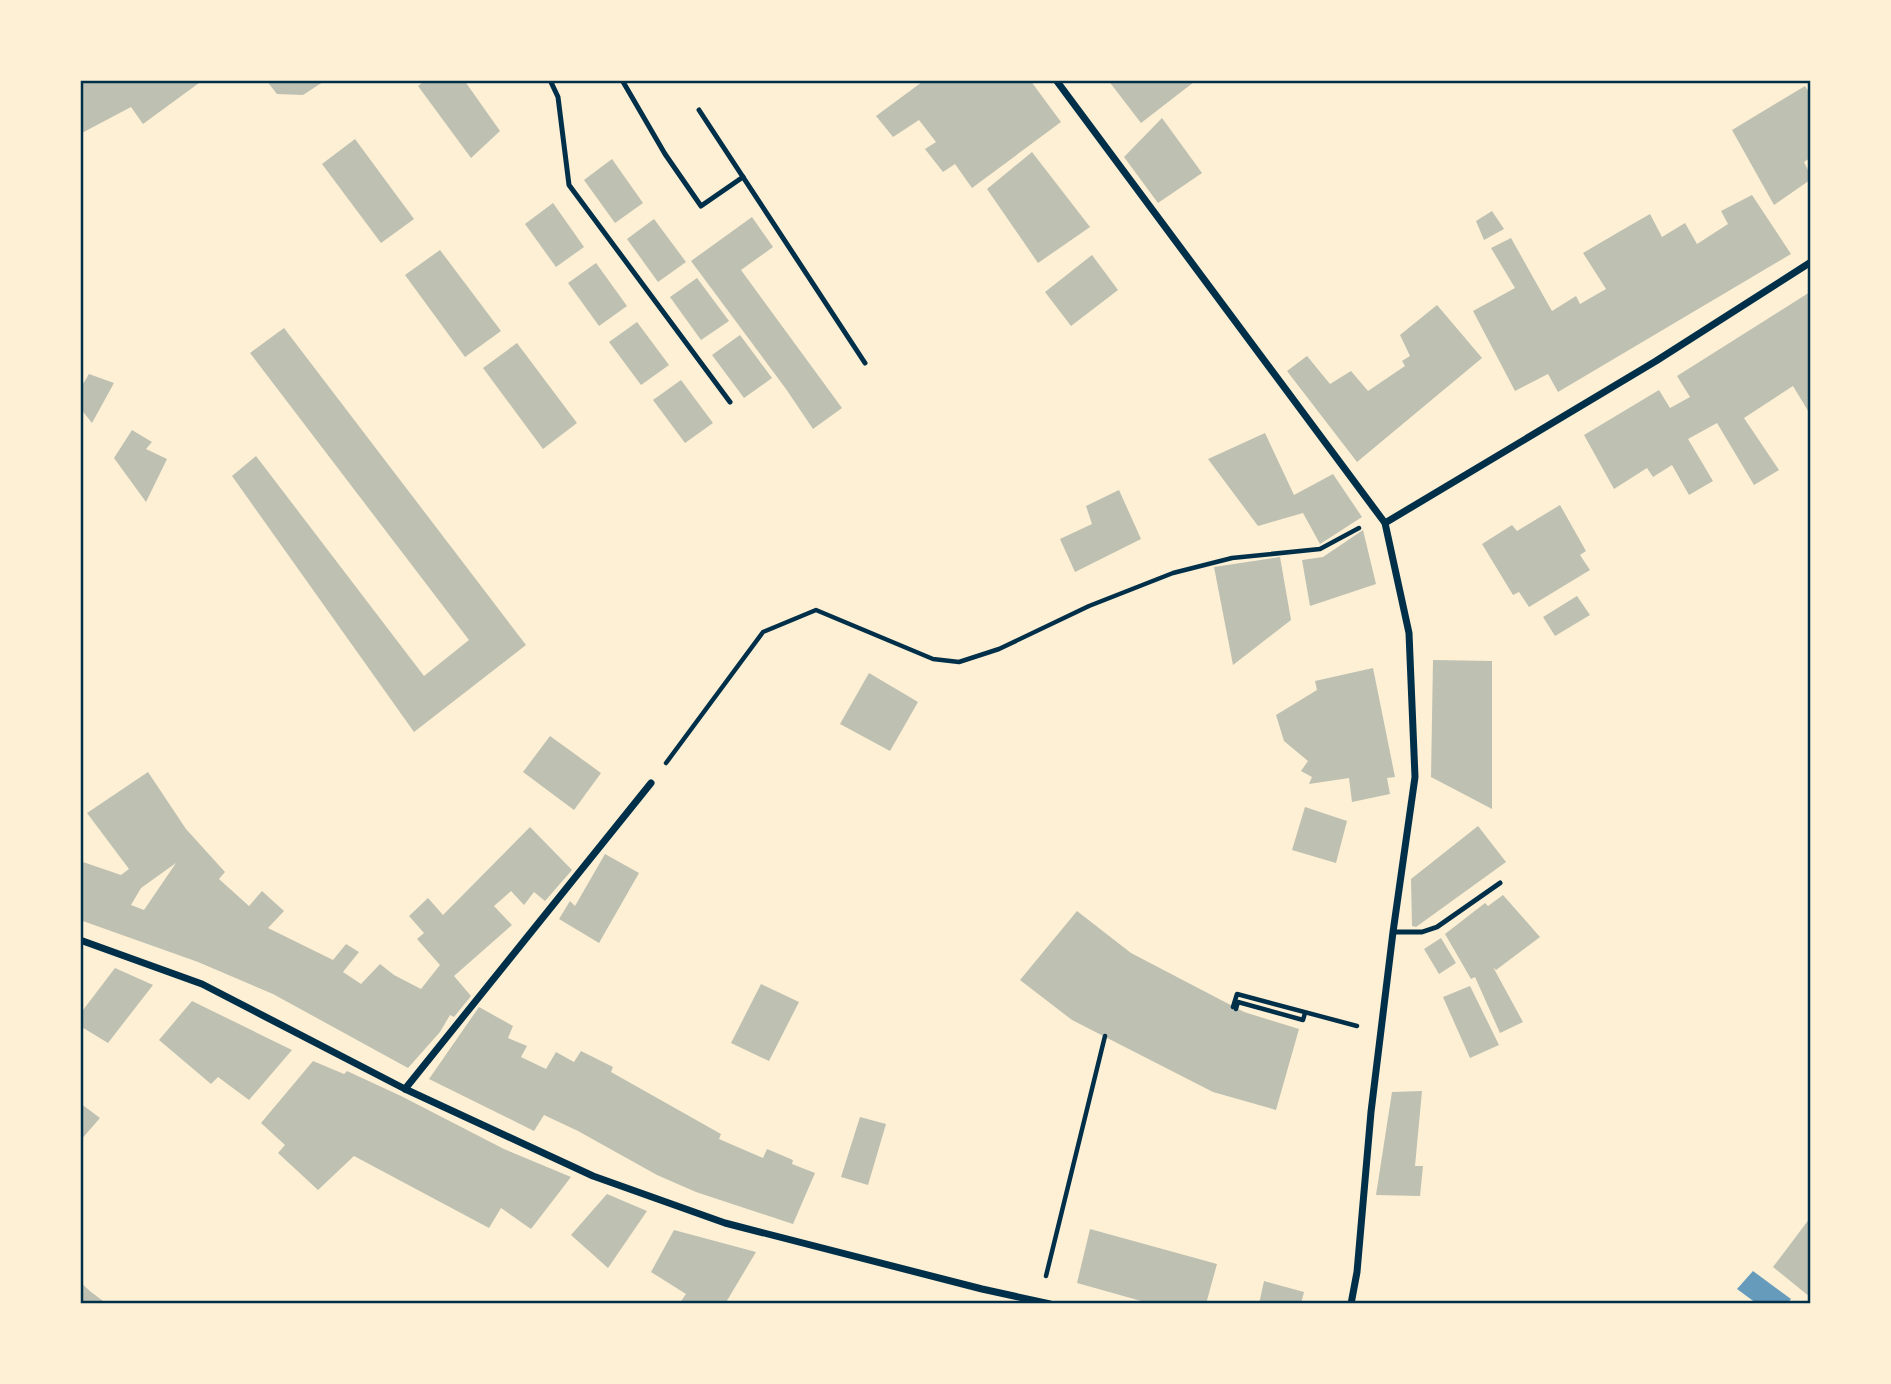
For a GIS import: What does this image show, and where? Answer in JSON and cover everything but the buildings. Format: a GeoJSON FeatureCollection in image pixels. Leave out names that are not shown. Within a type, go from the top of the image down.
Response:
{"type":"FeatureCollection","features":[{"type":"Feature","properties":{"kind":"street"},"geometry":{"type":"LineString","coordinates":[[1056,80],[1385,523],[1409,633],[1415,777],[1371,1112],[1357,1272],[1351,1304]]}},
{"type":"Feature","properties":{"kind":"street"},"geometry":{"type":"LineString","coordinates":[[1385,523],[1656,360],[1811,262]]}},
{"type":"Feature","properties":{"kind":"street"},"geometry":{"type":"LineString","coordinates":[[405,1089],[651,783]]}},
{"type":"Feature","properties":{"kind":"street"},"geometry":{"type":"LineString","coordinates":[[80,940],[202,984],[405,1089],[593,1176],[725,1223],[1050,1304]]}},
{"type":"Feature","properties":{"kind":"lane"},"geometry":{"type":"LineString","coordinates":[[550,80],[558,97],[569,185],[730,402]]}},
{"type":"Feature","properties":{"kind":"lane"},"geometry":{"type":"LineString","coordinates":[[622,80],[665,154],[701,206],[743,177]]}},
{"type":"Feature","properties":{"kind":"lane"},"geometry":{"type":"LineString","coordinates":[[699,110],[865,363]]}},
{"type":"Feature","properties":{"kind":"lane"},"geometry":{"type":"LineString","coordinates":[[1393,932],[1423,932],[1437,927],[1500,883]]}},
{"type":"Feature","properties":{"kind":"path"},"geometry":{"type":"LineString","coordinates":[[651,783],[763,632],[816,610],[933,659],[959,662],[999,649],[1089,606],[1173,573],[1232,558],[1320,550],[1364,525],[1385,523]]}},
{"type":"Feature","properties":{"kind":"path"},"geometry":{"type":"LineString","coordinates":[[1235,1008],[1237,994],[1382,1032]]}},
{"type":"Feature","properties":{"kind":"path"},"geometry":{"type":"LineString","coordinates":[[1040,1301],[1105,1036]]}},
{"type":"Feature","properties":{"kind":"water"},"geometry":{"type":"Polygon","coordinates":[[[1753,1271],[1791,1299],[1788,1303],[1756,1303],[1737,1289],[1753,1271]]]}}]}
